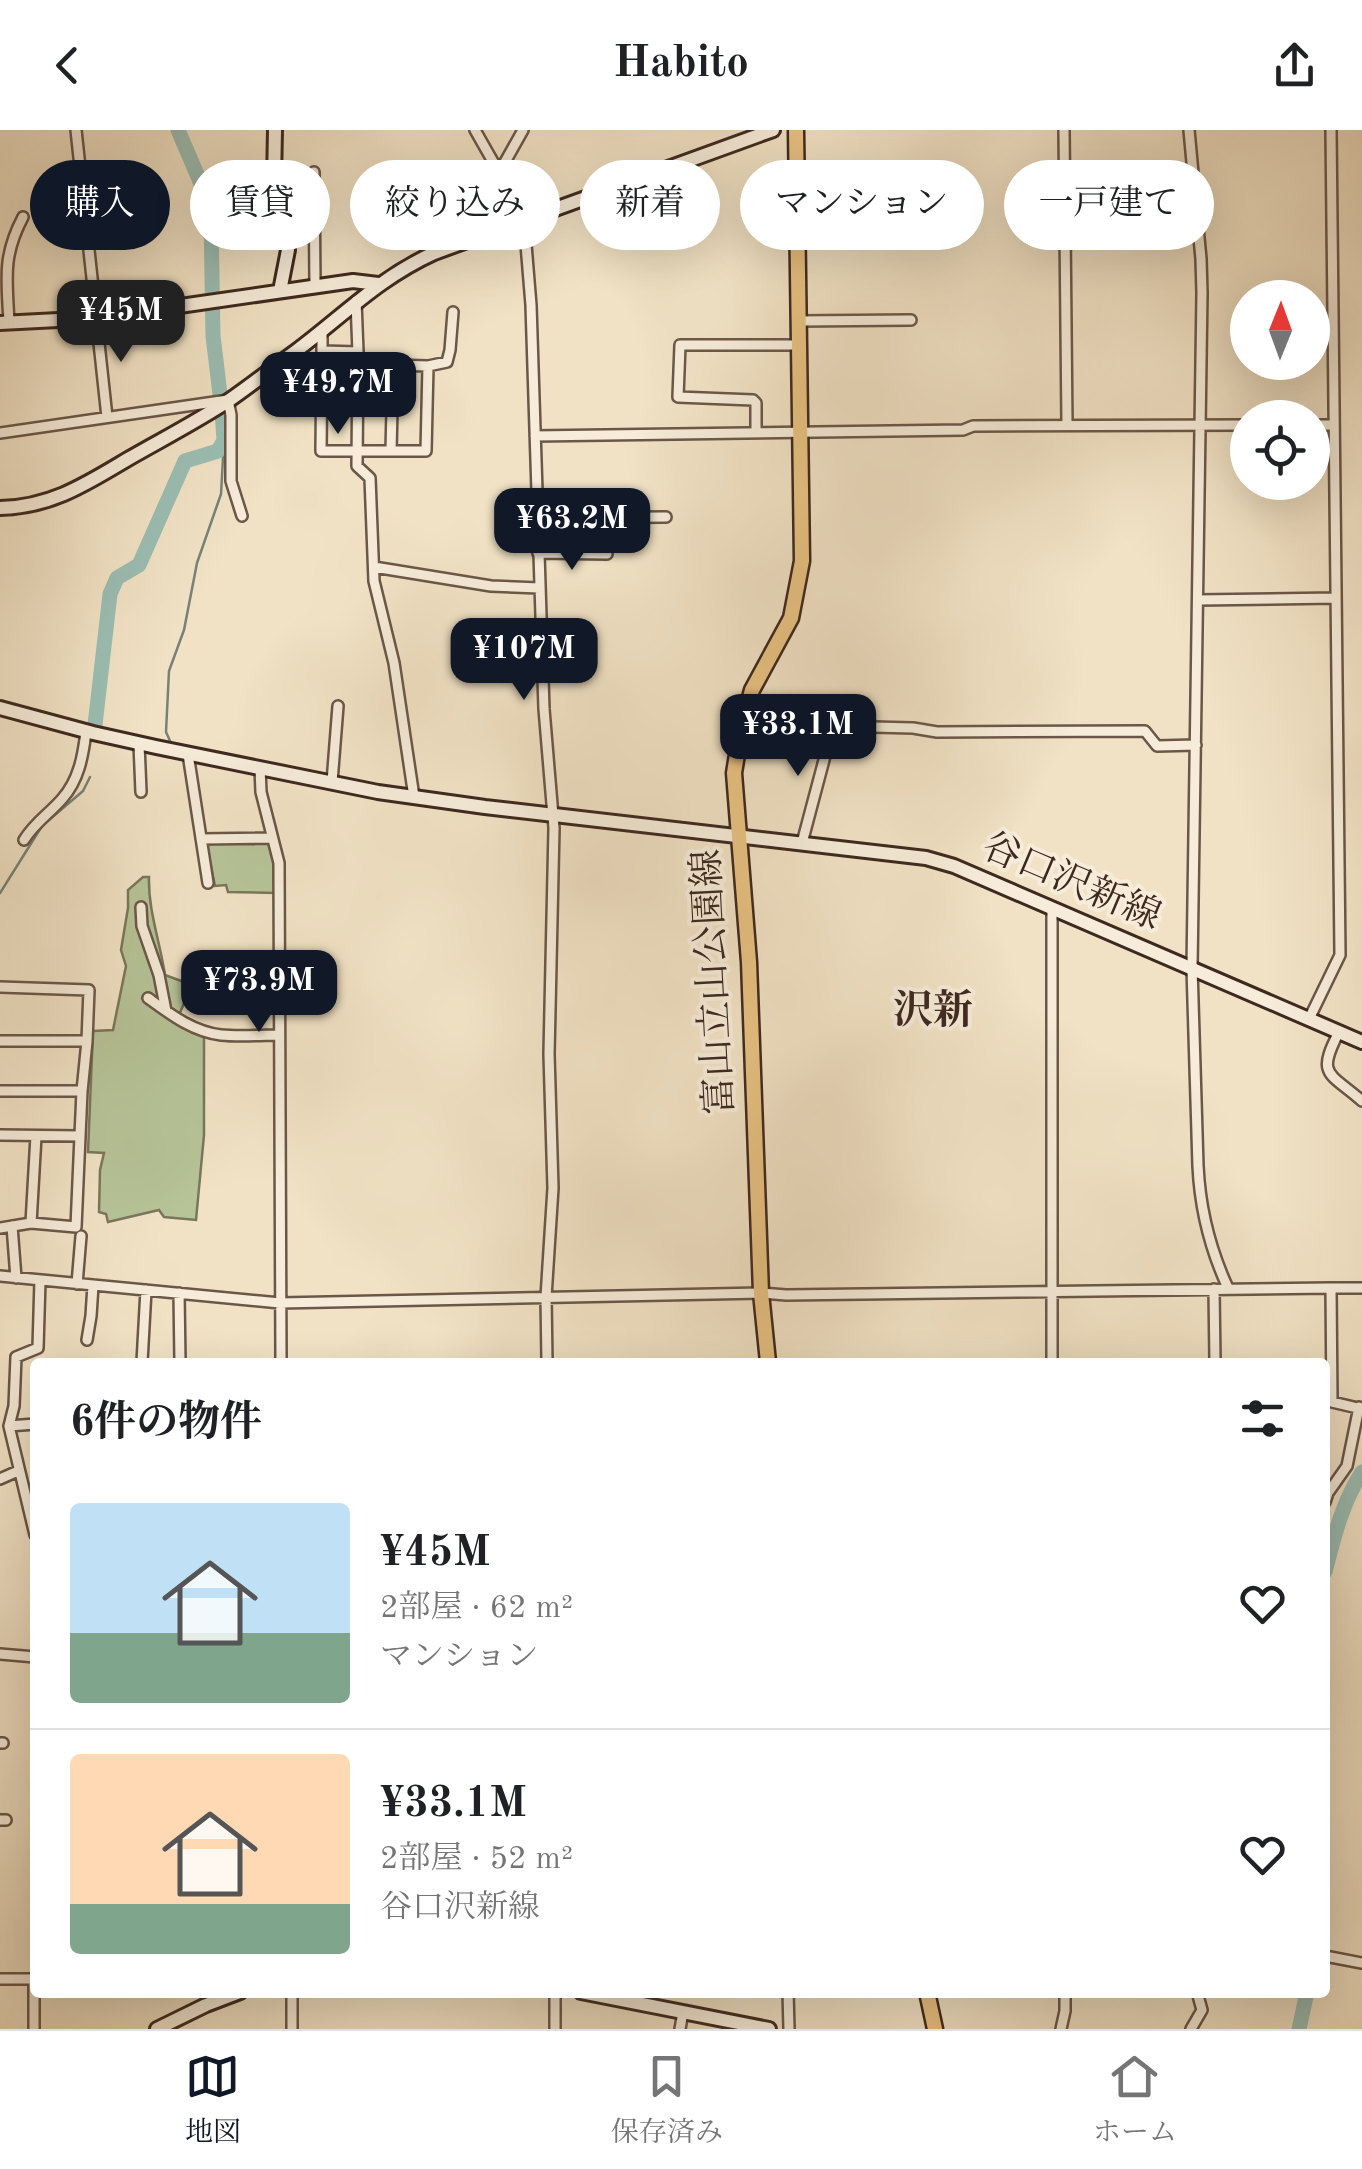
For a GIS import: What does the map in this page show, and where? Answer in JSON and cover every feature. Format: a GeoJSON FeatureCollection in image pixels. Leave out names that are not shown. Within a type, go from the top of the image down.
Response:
{"type":"FeatureCollection","features":[{"type":"Feature","properties":{"kind":"main road","name":"富山立山公園線"},"geometry":{"type":"LineString","coordinates":[[768,1358],[761,1293],[748,962],[734,774],[752,690],[790,618],[802,561],[796,130]]}},
{"type":"Feature","properties":{"kind":"main road"},"geometry":{"type":"LineString","coordinates":[[928,1998],[936,2029]]}},
{"type":"Feature","properties":{"kind":"street"},"geometry":{"type":"LineString","coordinates":[[76,130],[107,417]]}},
{"type":"Feature","properties":{"kind":"street"},"geometry":{"type":"LineString","coordinates":[[275,130],[274,181],[288,250],[280,291]]}},
{"type":"Feature","properties":{"kind":"street"},"geometry":{"type":"LineString","coordinates":[[475,130],[493,160]]}},
{"type":"Feature","properties":{"kind":"street"},"geometry":{"type":"LineString","coordinates":[[506,160],[523,130]]}},
{"type":"Feature","properties":{"kind":"street"},"geometry":{"type":"LineString","coordinates":[[560,207],[772,130]]}},
{"type":"Feature","properties":{"kind":"street"},"geometry":{"type":"LineString","coordinates":[[1064,130],[1068,425]]}},
{"type":"Feature","properties":{"kind":"street"},"geometry":{"type":"LineString","coordinates":[[1189,130],[1201,259],[1192,968],[1200,1198],[1216,1261],[1228,1288]]}},
{"type":"Feature","properties":{"kind":"street"},"geometry":{"type":"LineString","coordinates":[[1310,1019],[1340,955],[1331,130]]}},
{"type":"Feature","properties":{"kind":"street"},"geometry":{"type":"LineString","coordinates":[[23,217],[6,261],[4,323],[97,318],[353,281],[378,284]]}},
{"type":"Feature","properties":{"kind":"street"},"geometry":{"type":"LineString","coordinates":[[315,250],[315,286]]}},
{"type":"Feature","properties":{"kind":"street"},"geometry":{"type":"LineString","coordinates":[[0,508],[63,496],[228,400],[378,284],[442,250]]}},
{"type":"Feature","properties":{"kind":"street"},"geometry":{"type":"LineString","coordinates":[[526,250],[544,709],[552,815],[548,1086],[553,1188],[546,1297],[547,1358]]}},
{"type":"Feature","properties":{"kind":"street"},"geometry":{"type":"LineString","coordinates":[[356,301],[357,466],[370,478],[374,581],[394,663],[414,797]]}},
{"type":"Feature","properties":{"kind":"street"},"geometry":{"type":"LineString","coordinates":[[358,364],[428,366],[447,362],[452,312]]}},
{"type":"Feature","properties":{"kind":"street"},"geometry":{"type":"LineString","coordinates":[[798,321],[910,320]]}},
{"type":"Feature","properties":{"kind":"street"},"geometry":{"type":"LineString","coordinates":[[322,330],[321,451],[426,451],[428,366]]}},
{"type":"Feature","properties":{"kind":"street"},"geometry":{"type":"LineString","coordinates":[[756,432],[753,400],[678,397],[680,345],[798,345]]}},
{"type":"Feature","properties":{"kind":"street"},"geometry":{"type":"LineString","coordinates":[[322,351],[358,352]]}},
{"type":"Feature","properties":{"kind":"street"},"geometry":{"type":"LineString","coordinates":[[391,451],[393,366]]}},
{"type":"Feature","properties":{"kind":"street"},"geometry":{"type":"LineString","coordinates":[[0,432],[228,400]]}},
{"type":"Feature","properties":{"kind":"street"},"geometry":{"type":"LineString","coordinates":[[228,400],[231,481],[242,516]]}},
{"type":"Feature","properties":{"kind":"street"},"geometry":{"type":"LineString","coordinates":[[535,436],[963,430],[972,426],[1230,425]]}},
{"type":"Feature","properties":{"kind":"street"},"geometry":{"type":"LineString","coordinates":[[537,518],[666,517]]}},
{"type":"Feature","properties":{"kind":"street"},"geometry":{"type":"LineString","coordinates":[[538,553],[606,554]]}},
{"type":"Feature","properties":{"kind":"street"},"geometry":{"type":"LineString","coordinates":[[374,567],[491,586],[539,588]]}},
{"type":"Feature","properties":{"kind":"street"},"geometry":{"type":"LineString","coordinates":[[1198,600],[1336,598]]}},
{"type":"Feature","properties":{"kind":"street"},"geometry":{"type":"LineString","coordinates":[[332,782],[338,706]]}},
{"type":"Feature","properties":{"kind":"street","name":"谷口沢新線"},"geometry":{"type":"LineString","coordinates":[[0,708],[139,744],[414,797],[926,858],[954,866],[1362,1042]]}},
{"type":"Feature","properties":{"kind":"street"},"geometry":{"type":"LineString","coordinates":[[741,730],[834,726],[937,732],[1145,731],[1157,746],[1196,745]]}},
{"type":"Feature","properties":{"kind":"street"},"geometry":{"type":"LineString","coordinates":[[802,843],[834,726]]}},
{"type":"Feature","properties":{"kind":"street"},"geometry":{"type":"LineString","coordinates":[[24,840],[34,824],[70,790],[80,766],[86,732]]}},
{"type":"Feature","properties":{"kind":"street"},"geometry":{"type":"LineString","coordinates":[[139,744],[141,792]]}},
{"type":"Feature","properties":{"kind":"street"},"geometry":{"type":"LineString","coordinates":[[188,754],[208,883]]}},
{"type":"Feature","properties":{"kind":"street"},"geometry":{"type":"LineString","coordinates":[[260,768],[261,792],[279,863],[281,1358]]}},
{"type":"Feature","properties":{"kind":"street"},"geometry":{"type":"LineString","coordinates":[[202,840],[271,838]]}},
{"type":"Feature","properties":{"kind":"street"},"geometry":{"type":"LineString","coordinates":[[141,907],[142,926],[166,1011]]}},
{"type":"Feature","properties":{"kind":"street"},"geometry":{"type":"LineString","coordinates":[[1052,908],[1052,1358]]}},
{"type":"Feature","properties":{"kind":"street"},"geometry":{"type":"LineString","coordinates":[[0,987],[89,990],[76,1227],[31,1223],[0,1228]]}},
{"type":"Feature","properties":{"kind":"street"},"geometry":{"type":"LineString","coordinates":[[148,998],[179,1021],[220,1035],[279,1035]]}},
{"type":"Feature","properties":{"kind":"street"},"geometry":{"type":"LineString","coordinates":[[1339,1032],[1328,1053],[1328,1071],[1362,1101]]}},
{"type":"Feature","properties":{"kind":"street"},"geometry":{"type":"LineString","coordinates":[[0,1041],[87,1041]]}},
{"type":"Feature","properties":{"kind":"street"},"geometry":{"type":"LineString","coordinates":[[0,1091],[82,1091]]}},
{"type":"Feature","properties":{"kind":"street"},"geometry":{"type":"LineString","coordinates":[[0,1136],[80,1136]]}},
{"type":"Feature","properties":{"kind":"street"},"geometry":{"type":"LineString","coordinates":[[31,1223],[36,1136]]}},
{"type":"Feature","properties":{"kind":"street"},"geometry":{"type":"LineString","coordinates":[[12,1226],[16,1278]]}},
{"type":"Feature","properties":{"kind":"street"},"geometry":{"type":"LineString","coordinates":[[78,1284],[82,1236]]}},
{"type":"Feature","properties":{"kind":"street"},"geometry":{"type":"LineString","coordinates":[[0,1276],[280,1303],[761,1293],[1362,1288]]}},
{"type":"Feature","properties":{"kind":"street"},"geometry":{"type":"LineString","coordinates":[[30,1516],[9,1426],[16,1357],[38,1348],[40,1280]]}},
{"type":"Feature","properties":{"kind":"street"},"geometry":{"type":"LineString","coordinates":[[86,1340],[92,1285]]}},
{"type":"Feature","properties":{"kind":"street"},"geometry":{"type":"LineString","coordinates":[[1214,1288],[1215,1358]]}},
{"type":"Feature","properties":{"kind":"street"},"geometry":{"type":"LineString","coordinates":[[1330,1490],[1347,1466],[1360,1408],[1332,1402],[1331,1288]]}},
{"type":"Feature","properties":{"kind":"street"},"geometry":{"type":"LineString","coordinates":[[142,1358],[146,1290]]}},
{"type":"Feature","properties":{"kind":"street"},"geometry":{"type":"LineString","coordinates":[[178,1293],[180,1358]]}},
{"type":"Feature","properties":{"kind":"street"},"geometry":{"type":"LineString","coordinates":[[9,1426],[30,1424]]}},
{"type":"Feature","properties":{"kind":"street"},"geometry":{"type":"LineString","coordinates":[[0,1479],[18,1471]]}},
{"type":"Feature","properties":{"kind":"street"},"geometry":{"type":"LineString","coordinates":[[0,1654],[30,1657]]}},
{"type":"Feature","properties":{"kind":"street"},"geometry":{"type":"LineString","coordinates":[[1330,1957],[1362,1963]]}},
{"type":"Feature","properties":{"kind":"street"},"geometry":{"type":"LineString","coordinates":[[0,1979],[30,1979]]}},
{"type":"Feature","properties":{"kind":"street"},"geometry":{"type":"LineString","coordinates":[[34,2029],[35,1998]]}},
{"type":"Feature","properties":{"kind":"street"},"geometry":{"type":"LineString","coordinates":[[158,2029],[224,1998]]}},
{"type":"Feature","properties":{"kind":"street"},"geometry":{"type":"LineString","coordinates":[[292,1998],[292,2029]]}},
{"type":"Feature","properties":{"kind":"street"},"geometry":{"type":"LineString","coordinates":[[555,1998],[555,2029]]}},
{"type":"Feature","properties":{"kind":"street"},"geometry":{"type":"LineString","coordinates":[[612,1998],[768,2029]]}},
{"type":"Feature","properties":{"kind":"street"},"geometry":{"type":"LineString","coordinates":[[788,1998],[788,2029]]}},
{"type":"Feature","properties":{"kind":"street"},"geometry":{"type":"LineString","coordinates":[[1061,2029],[1065,1998]]}},
{"type":"Feature","properties":{"kind":"street"},"geometry":{"type":"LineString","coordinates":[[1191,2029],[1202,2010],[1199,1998]]}},
{"type":"Feature","properties":{"kind":"street"},"geometry":{"type":"LineString","coordinates":[[680,2029],[683,2012]]}},
{"type":"Feature","properties":{"kind":"green space"},"geometry":{"type":"Polygon","coordinates":[[[269,842],[277,862],[276,893],[228,892],[226,885],[215,886],[206,843],[269,842]]]}},
{"type":"Feature","properties":{"kind":"green space"},"geometry":{"type":"Polygon","coordinates":[[[143,877],[149,877],[152,914],[165,975],[192,985],[179,1015],[204,1027],[204,1135],[196,1220],[164,1217],[159,1210],[108,1222],[106,1214],[99,1212],[104,1153],[88,1152],[93,1031],[113,1030],[126,966],[121,950],[128,890],[143,877]]]}},
{"type":"Feature","properties":{"kind":"waterway"},"geometry":{"type":"LineString","coordinates":[[178,130],[208,200],[211,217],[213,336],[220,394]]}},
{"type":"Feature","properties":{"kind":"waterway"},"geometry":{"type":"LineString","coordinates":[[95,725],[110,594],[117,578],[139,565],[185,461],[218,451],[224,440],[222,411]]}},
{"type":"Feature","properties":{"kind":"waterway"},"geometry":{"type":"LineString","coordinates":[[171,743],[166,732],[169,671],[184,630],[197,563],[221,494],[224,440]]}},
{"type":"Feature","properties":{"kind":"waterway"},"geometry":{"type":"LineString","coordinates":[[0,893],[42,826],[83,791],[90,777]]}},
{"type":"Feature","properties":{"kind":"waterway"},"geometry":{"type":"LineString","coordinates":[[1330,1552],[1344,1508],[1362,1472]]}},
{"type":"Feature","properties":{"kind":"waterway"},"geometry":{"type":"LineString","coordinates":[[1299,2029],[1306,1998]]}},
{"type":"Feature","properties":{"kind":"district","name":"沢新"},"geometry":{"type":"Point","coordinates":[933,1013]}}]}
